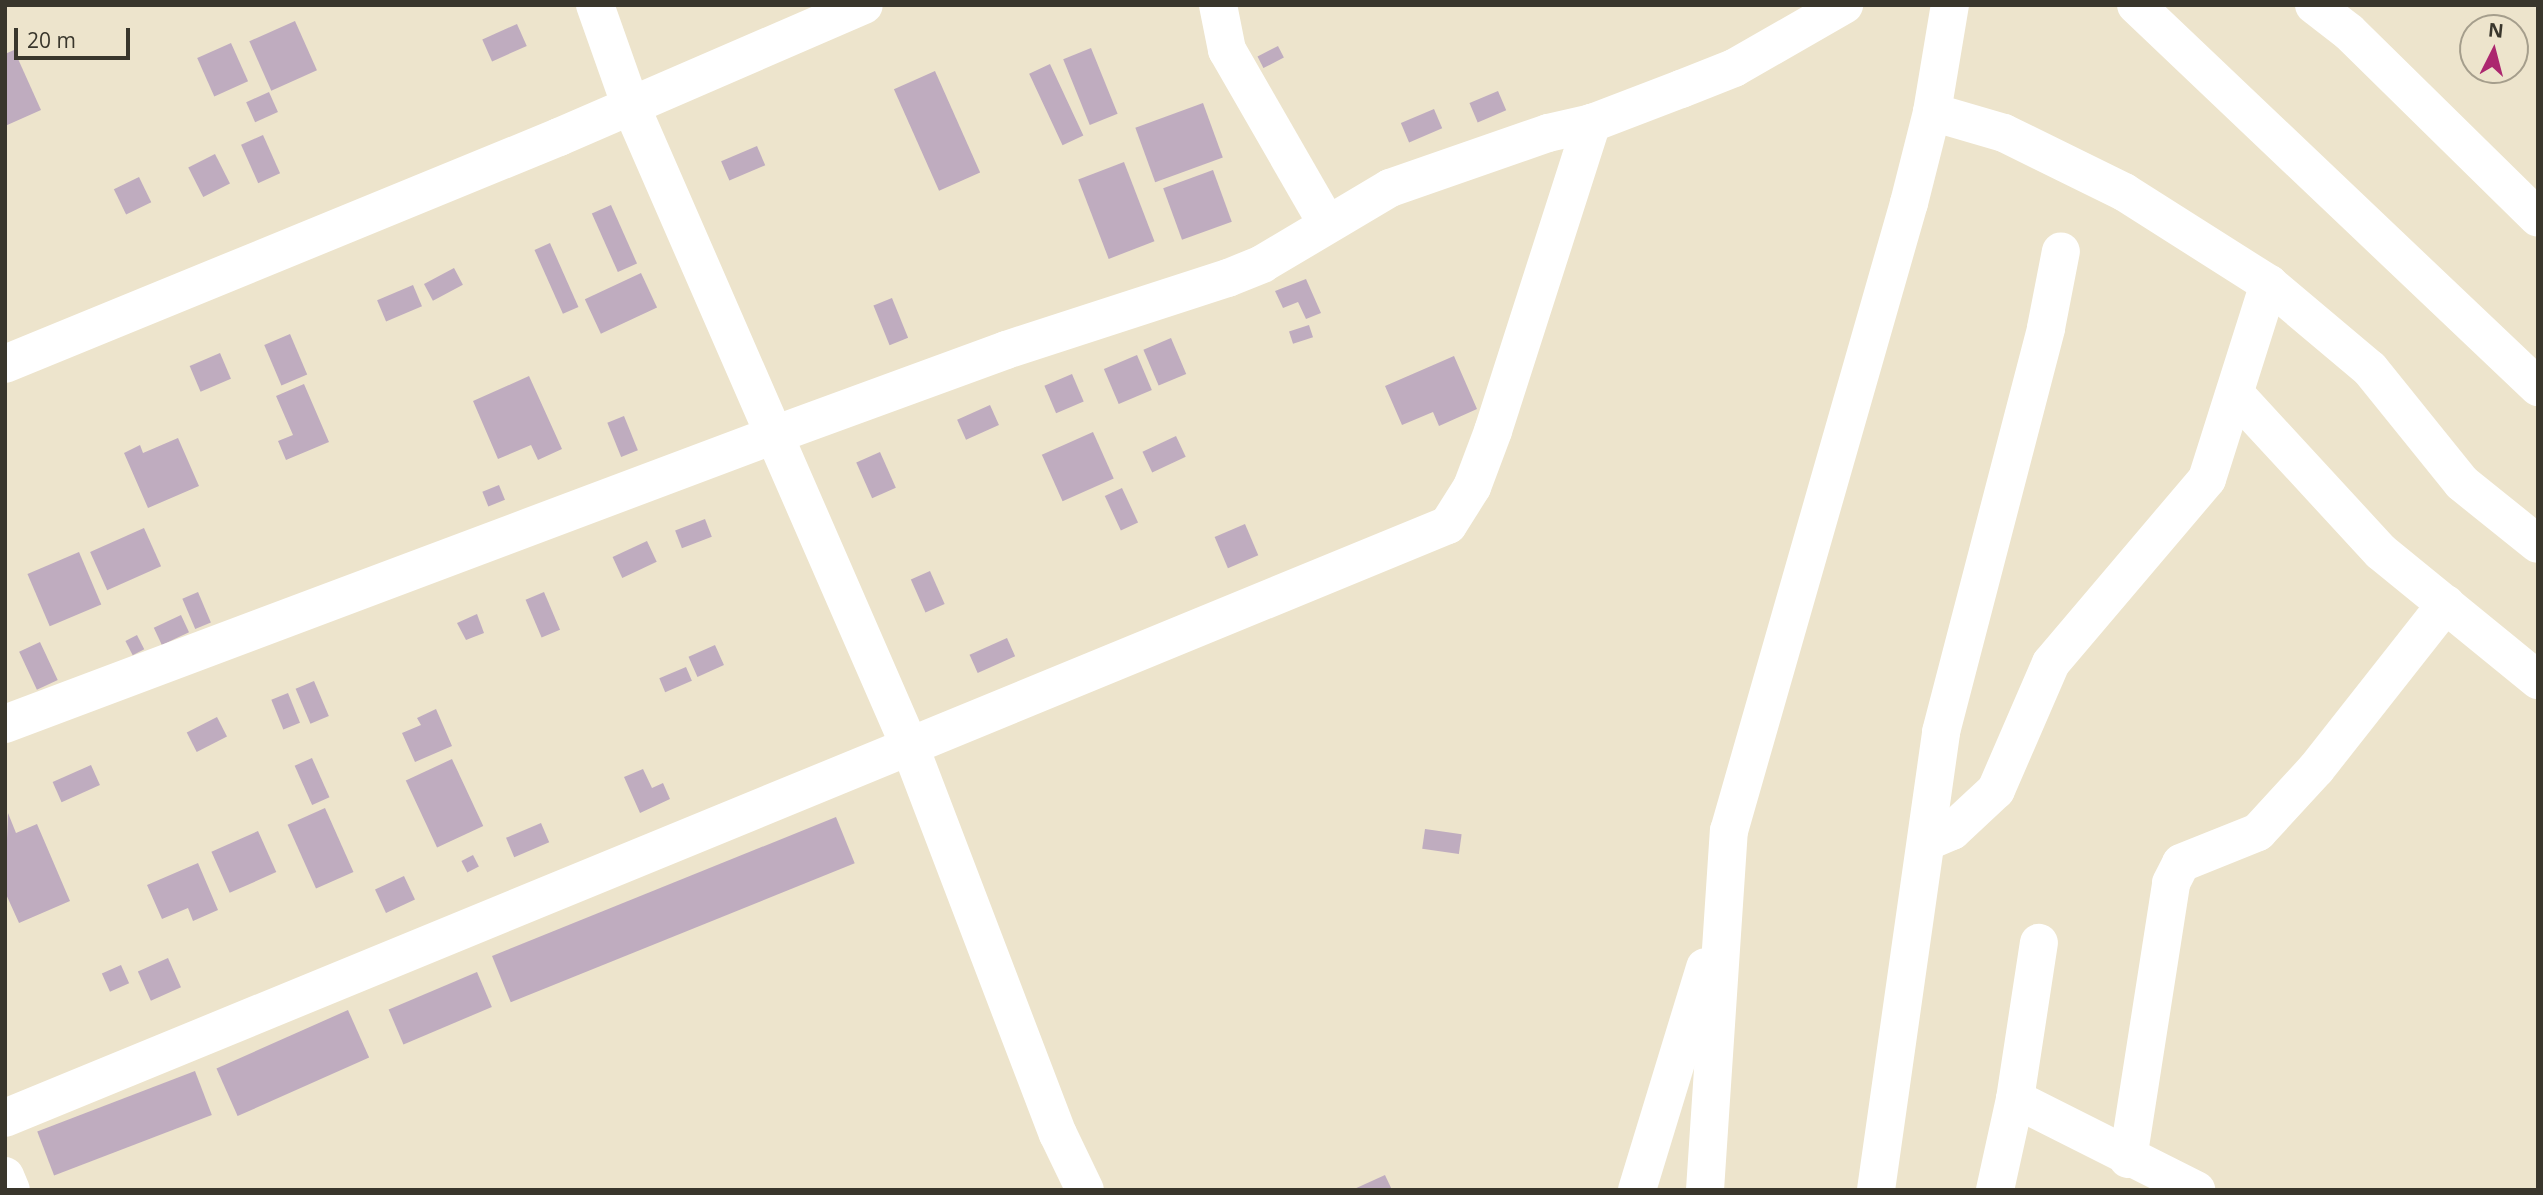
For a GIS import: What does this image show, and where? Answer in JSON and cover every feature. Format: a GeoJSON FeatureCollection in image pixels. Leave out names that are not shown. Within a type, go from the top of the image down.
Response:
{"type":"FeatureCollection","features":[{"type":"Feature","properties":{"kind":"street"},"geometry":{"type":"LineString","coordinates":[[595,5],[630,104],[911,747],[1058,1135],[1085,1190]]}},
{"type":"Feature","properties":{"kind":"street"},"geometry":{"type":"LineString","coordinates":[[5,364],[864,5]]}},
{"type":"Feature","properties":{"kind":"street"},"geometry":{"type":"LineString","coordinates":[[1218,5],[1227,50],[1326,222]]}},
{"type":"Feature","properties":{"kind":"street"},"geometry":{"type":"LineString","coordinates":[[5,724],[1006,350],[1228,278],[1286,251],[1326,222],[1390,188],[1548,133],[1592,123],[1734,68],[1844,5]]}},
{"type":"Feature","properties":{"kind":"street"},"geometry":{"type":"LineString","coordinates":[[1704,1190],[1729,831],[1932,111],[1950,5]]}},
{"type":"Feature","properties":{"kind":"street"},"geometry":{"type":"LineString","coordinates":[[2136,5],[2538,387]]}},
{"type":"Feature","properties":{"kind":"street"},"geometry":{"type":"LineString","coordinates":[[2314,5],[2349,32],[2538,218]]}},
{"type":"Feature","properties":{"kind":"street"},"geometry":{"type":"LineString","coordinates":[[1932,111],[2004,132],[2124,192],[2269,284],[2370,369],[2462,483],[2538,544]]}},
{"type":"Feature","properties":{"kind":"street"},"geometry":{"type":"LineString","coordinates":[[5,1118],[1448,525],[1472,487],[1493,431],[1592,123]]}},
{"type":"Feature","properties":{"kind":"street"},"geometry":{"type":"LineString","coordinates":[[1876,1190],[1941,732],[2046,328],[2061,251]]}},
{"type":"Feature","properties":{"kind":"street"},"geometry":{"type":"LineString","coordinates":[[1926,842],[1952,831],[1996,790],[2051,663],[2207,479],[2237,396],[2269,284]]}},
{"type":"Feature","properties":{"kind":"street"},"geometry":{"type":"LineString","coordinates":[[2237,396],[2381,552],[2538,680]]}},
{"type":"Feature","properties":{"kind":"street"},"geometry":{"type":"LineString","coordinates":[[2128,1159],[2171,883],[2181,863],[2258,832],[2316,769],[2446,604]]}},
{"type":"Feature","properties":{"kind":"street"},"geometry":{"type":"LineString","coordinates":[[1637,1190],[1724,903]]}},
{"type":"Feature","properties":{"kind":"street"},"geometry":{"type":"LineString","coordinates":[[1995,1190],[2015,1099],[2039,943]]}},
{"type":"Feature","properties":{"kind":"street"},"geometry":{"type":"LineString","coordinates":[[2015,1099],[2128,1159],[2196,1190]]}},
{"type":"Feature","properties":{"kind":"street"},"geometry":{"type":"LineString","coordinates":[[5,1176],[11,1190]]}},
{"type":"Feature","properties":{"kind":"building"},"geometry":{"type":"Polygon","coordinates":[[[295,21],[317,70],[271,91],[249,41],[295,21]]]}},
{"type":"Feature","properties":{"kind":"building"},"geometry":{"type":"Polygon","coordinates":[[[517,24],[527,46],[492,61],[482,39],[517,24]]]}},
{"type":"Feature","properties":{"kind":"building"},"geometry":{"type":"Polygon","coordinates":[[[231,43],[248,81],[214,96],[197,58],[231,43]]]}},
{"type":"Feature","properties":{"kind":"building"},"geometry":{"type":"Polygon","coordinates":[[[1278,46],[1284,58],[1263,68],[1258,56],[1278,46]]]}},
{"type":"Feature","properties":{"kind":"building"},"geometry":{"type":"Polygon","coordinates":[[[1091,48],[1118,114],[1090,125],[1063,59],[1091,48]]]}},
{"type":"Feature","properties":{"kind":"building"},"geometry":{"type":"Polygon","coordinates":[[[14,50],[41,110],[5,126],[5,54],[14,50]]]}},
{"type":"Feature","properties":{"kind":"building"},"geometry":{"type":"Polygon","coordinates":[[[1050,64],[1083,136],[1063,145],[1029,74],[1050,64]]]}},
{"type":"Feature","properties":{"kind":"building"},"geometry":{"type":"Polygon","coordinates":[[[935,71],[980,172],[939,191],[894,89],[935,71]]]}},
{"type":"Feature","properties":{"kind":"building"},"geometry":{"type":"Polygon","coordinates":[[[1498,91],[1506,110],[1478,122],[1469,103],[1498,91]]]}},
{"type":"Feature","properties":{"kind":"building"},"geometry":{"type":"Polygon","coordinates":[[[269,92],[278,112],[255,122],[246,102],[269,92]]]}},
{"type":"Feature","properties":{"kind":"building"},"geometry":{"type":"Polygon","coordinates":[[[1203,103],[1223,158],[1155,182],[1135,128],[1203,103]]]}},
{"type":"Feature","properties":{"kind":"building"},"geometry":{"type":"Polygon","coordinates":[[[1434,109],[1442,128],[1409,142],[1401,123],[1434,109]]]}},
{"type":"Feature","properties":{"kind":"building"},"geometry":{"type":"Polygon","coordinates":[[[263,135],[280,173],[258,183],[241,145],[263,135]]]}},
{"type":"Feature","properties":{"kind":"building"},"geometry":{"type":"Polygon","coordinates":[[[757,146],[765,165],[729,181],[721,161],[757,146]]]}},
{"type":"Feature","properties":{"kind":"building"},"geometry":{"type":"Polygon","coordinates":[[[215,154],[230,183],[203,197],[188,168],[215,154]]]}},
{"type":"Feature","properties":{"kind":"building"},"geometry":{"type":"Polygon","coordinates":[[[1124,162],[1154,241],[1109,259],[1078,180],[1124,162]]]}},
{"type":"Feature","properties":{"kind":"building"},"geometry":{"type":"Polygon","coordinates":[[[1213,170],[1232,222],[1182,240],[1163,188],[1213,170]]]}},
{"type":"Feature","properties":{"kind":"building"},"geometry":{"type":"Polygon","coordinates":[[[139,177],[151,202],[126,214],[114,189],[139,177]]]}},
{"type":"Feature","properties":{"kind":"building"},"geometry":{"type":"Polygon","coordinates":[[[611,205],[637,263],[618,272],[592,214],[611,205]]]}},
{"type":"Feature","properties":{"kind":"building"},"geometry":{"type":"Polygon","coordinates":[[[550,243],[578,307],[563,314],[534,250],[550,243]]]}},
{"type":"Feature","properties":{"kind":"building"},"geometry":{"type":"Polygon","coordinates":[[[454,268],[463,285],[433,301],[424,284],[454,268]]]}},
{"type":"Feature","properties":{"kind":"building"},"geometry":{"type":"Polygon","coordinates":[[[641,273],[657,307],[601,334],[585,299],[641,273]]]}},
{"type":"Feature","properties":{"kind":"building"},"geometry":{"type":"Polygon","coordinates":[[[1306,279],[1321,313],[1306,319],[1298,302],[1283,308],[1275,291],[1306,279]]]}},
{"type":"Feature","properties":{"kind":"building"},"geometry":{"type":"Polygon","coordinates":[[[413,285],[422,306],[386,321],[377,300],[413,285]]]}},
{"type":"Feature","properties":{"kind":"building"},"geometry":{"type":"Polygon","coordinates":[[[892,298],[908,338],[890,345],[873,305],[892,298]]]}},
{"type":"Feature","properties":{"kind":"building"},"geometry":{"type":"Polygon","coordinates":[[[1309,325],[1313,337],[1293,344],[1289,331],[1309,325]]]}},
{"type":"Feature","properties":{"kind":"building"},"geometry":{"type":"Polygon","coordinates":[[[290,334],[307,375],[281,385],[264,345],[290,334]]]}},
{"type":"Feature","properties":{"kind":"building"},"geometry":{"type":"Polygon","coordinates":[[[1171,338],[1186,374],[1159,386],[1143,350],[1171,338]]]}},
{"type":"Feature","properties":{"kind":"building"},"geometry":{"type":"Polygon","coordinates":[[[220,353],[231,379],[201,392],[190,366],[220,353]]]}},
{"type":"Feature","properties":{"kind":"building"},"geometry":{"type":"Polygon","coordinates":[[[1137,355],[1152,390],[1119,404],[1104,369],[1137,355]]]}},
{"type":"Feature","properties":{"kind":"building"},"geometry":{"type":"Polygon","coordinates":[[[1454,356],[1477,409],[1439,426],[1433,412],[1402,425],[1385,386],[1454,356]]]}},
{"type":"Feature","properties":{"kind":"building"},"geometry":{"type":"Polygon","coordinates":[[[1072,374],[1084,402],[1056,413],[1044,386],[1072,374]]]}},
{"type":"Feature","properties":{"kind":"building"},"geometry":{"type":"Polygon","coordinates":[[[529,376],[562,449],[538,460],[531,445],[498,459],[473,401],[529,376]]]}},
{"type":"Feature","properties":{"kind":"building"},"geometry":{"type":"Polygon","coordinates":[[[304,384],[329,442],[286,460],[278,441],[293,435],[276,396],[304,384]]]}},
{"type":"Feature","properties":{"kind":"building"},"geometry":{"type":"Polygon","coordinates":[[[990,405],[999,425],[966,440],[957,420],[990,405]]]}},
{"type":"Feature","properties":{"kind":"building"},"geometry":{"type":"Polygon","coordinates":[[[624,416],[638,450],[621,457],[607,423],[624,416]]]}},
{"type":"Feature","properties":{"kind":"building"},"geometry":{"type":"Polygon","coordinates":[[[1093,432],[1114,479],[1063,501],[1042,455],[1093,432]]]}},
{"type":"Feature","properties":{"kind":"building"},"geometry":{"type":"Polygon","coordinates":[[[1176,436],[1186,457],[1152,472],[1142,452],[1176,436]]]}},
{"type":"Feature","properties":{"kind":"building"},"geometry":{"type":"Polygon","coordinates":[[[178,438],[199,486],[148,508],[124,453],[140,445],[143,453],[178,438]]]}},
{"type":"Feature","properties":{"kind":"building"},"geometry":{"type":"Polygon","coordinates":[[[880,452],[896,488],[872,498],[856,463],[880,452]]]}},
{"type":"Feature","properties":{"kind":"building"},"geometry":{"type":"Polygon","coordinates":[[[499,485],[505,500],[488,507],[482,492],[499,485]]]}},
{"type":"Feature","properties":{"kind":"building"},"geometry":{"type":"Polygon","coordinates":[[[1122,488],[1138,522],[1121,530],[1105,496],[1122,488]]]}},
{"type":"Feature","properties":{"kind":"building"},"geometry":{"type":"Polygon","coordinates":[[[705,519],[712,537],[682,548],[675,530],[705,519]]]}},
{"type":"Feature","properties":{"kind":"building"},"geometry":{"type":"Polygon","coordinates":[[[1245,524],[1258,555],[1228,568],[1215,537],[1245,524]]]}},
{"type":"Feature","properties":{"kind":"building"},"geometry":{"type":"Polygon","coordinates":[[[144,528],[161,566],[107,590],[90,552],[144,528]]]}},
{"type":"Feature","properties":{"kind":"building"},"geometry":{"type":"Polygon","coordinates":[[[647,541],[657,562],[622,578],[613,557],[647,541]]]}},
{"type":"Feature","properties":{"kind":"building"},"geometry":{"type":"Polygon","coordinates":[[[79,552],[101,604],[50,626],[27,574],[79,552]]]}},
{"type":"Feature","properties":{"kind":"building"},"geometry":{"type":"Polygon","coordinates":[[[930,571],[945,604],[925,612],[911,580],[930,571]]]}},
{"type":"Feature","properties":{"kind":"building"},"geometry":{"type":"Polygon","coordinates":[[[198,592],[211,622],[195,629],[182,599],[198,592]]]}},
{"type":"Feature","properties":{"kind":"building"},"geometry":{"type":"Polygon","coordinates":[[[544,592],[560,630],[542,638],[526,600],[544,592]]]}},
{"type":"Feature","properties":{"kind":"building"},"geometry":{"type":"Polygon","coordinates":[[[477,614],[484,633],[466,640],[457,623],[477,614]]]}},
{"type":"Feature","properties":{"kind":"building"},"geometry":{"type":"Polygon","coordinates":[[[181,615],[189,632],[162,645],[154,628],[181,615]]]}},
{"type":"Feature","properties":{"kind":"building"},"geometry":{"type":"Polygon","coordinates":[[[137,635],[144,649],[133,655],[125,641],[137,635]]]}},
{"type":"Feature","properties":{"kind":"building"},"geometry":{"type":"Polygon","coordinates":[[[1007,638],[1015,656],[978,673],[970,655],[1007,638]]]}},
{"type":"Feature","properties":{"kind":"building"},"geometry":{"type":"Polygon","coordinates":[[[40,642],[58,680],[37,690],[19,652],[40,642]]]}},
{"type":"Feature","properties":{"kind":"building"},"geometry":{"type":"Polygon","coordinates":[[[715,645],[724,665],[697,677],[689,657],[715,645]]]}},
{"type":"Feature","properties":{"kind":"building"},"geometry":{"type":"Polygon","coordinates":[[[686,667],[692,681],[665,692],[659,678],[686,667]]]}},
{"type":"Feature","properties":{"kind":"building"},"geometry":{"type":"Polygon","coordinates":[[[314,681],[329,716],[310,724],[296,689],[314,681]]]}},
{"type":"Feature","properties":{"kind":"building"},"geometry":{"type":"Polygon","coordinates":[[[288,693],[300,723],[283,729],[271,700],[288,693]]]}},
{"type":"Feature","properties":{"kind":"building"},"geometry":{"type":"Polygon","coordinates":[[[436,709],[452,746],[415,762],[402,733],[421,725],[417,718],[436,709]]]}},
{"type":"Feature","properties":{"kind":"building"},"geometry":{"type":"Polygon","coordinates":[[[217,717],[227,737],[197,752],[187,732],[217,717]]]}},
{"type":"Feature","properties":{"kind":"building"},"geometry":{"type":"Polygon","coordinates":[[[312,758],[329,797],[312,805],[295,766],[312,758]]]}},
{"type":"Feature","properties":{"kind":"building"},"geometry":{"type":"Polygon","coordinates":[[[452,759],[483,826],[437,848],[406,781],[452,759]]]}},
{"type":"Feature","properties":{"kind":"building"},"geometry":{"type":"Polygon","coordinates":[[[91,765],[100,785],[62,802],[53,782],[91,765]]]}},
{"type":"Feature","properties":{"kind":"building"},"geometry":{"type":"Polygon","coordinates":[[[643,769],[652,788],[663,783],[670,799],[640,813],[624,777],[643,769]]]}},
{"type":"Feature","properties":{"kind":"building"},"geometry":{"type":"Polygon","coordinates":[[[325,808],[353,872],[316,889],[288,825],[325,808]]]}},
{"type":"Feature","properties":{"kind":"building"},"geometry":{"type":"Polygon","coordinates":[[[8,813],[16,833],[37,824],[70,901],[19,923],[5,892],[8,813]]]}},
{"type":"Feature","properties":{"kind":"building"},"geometry":{"type":"Polygon","coordinates":[[[836,817],[855,863],[511,1002],[492,956],[836,817]]]}},
{"type":"Feature","properties":{"kind":"building"},"geometry":{"type":"Polygon","coordinates":[[[541,823],[549,842],[514,857],[506,838],[541,823]]]}},
{"type":"Feature","properties":{"kind":"building"},"geometry":{"type":"Polygon","coordinates":[[[1425,829],[1462,834],[1459,854],[1422,849],[1425,829]]]}},
{"type":"Feature","properties":{"kind":"building"},"geometry":{"type":"Polygon","coordinates":[[[258,831],[276,872],[230,893],[211,852],[258,831]]]}},
{"type":"Feature","properties":{"kind":"building"},"geometry":{"type":"Polygon","coordinates":[[[473,855],[479,867],[467,872],[461,861],[473,855]]]}},
{"type":"Feature","properties":{"kind":"building"},"geometry":{"type":"Polygon","coordinates":[[[198,863],[218,910],[193,921],[188,908],[162,919],[147,885],[198,863]]]}},
{"type":"Feature","properties":{"kind":"building"},"geometry":{"type":"Polygon","coordinates":[[[404,876],[415,900],[386,913],[375,890],[404,876]]]}},
{"type":"Feature","properties":{"kind":"building"},"geometry":{"type":"Polygon","coordinates":[[[168,958],[181,987],[151,1001],[138,971],[168,958]]]}},
{"type":"Feature","properties":{"kind":"building"},"geometry":{"type":"Polygon","coordinates":[[[121,965],[129,983],[110,992],[102,974],[121,965]]]}},
{"type":"Feature","properties":{"kind":"building"},"geometry":{"type":"Polygon","coordinates":[[[477,972],[492,1007],[403,1044],[389,1010],[477,972]]]}},
{"type":"Feature","properties":{"kind":"building"},"geometry":{"type":"Polygon","coordinates":[[[348,1010],[369,1058],[238,1116],[216,1069],[348,1010]]]}},
{"type":"Feature","properties":{"kind":"building"},"geometry":{"type":"Polygon","coordinates":[[[195,1071],[212,1115],[54,1175],[37,1132],[195,1071]]]}},
{"type":"Feature","properties":{"kind":"building"},"geometry":{"type":"Polygon","coordinates":[[[1385,1175],[1392,1190],[1352,1190],[1385,1175]]]}}]}
